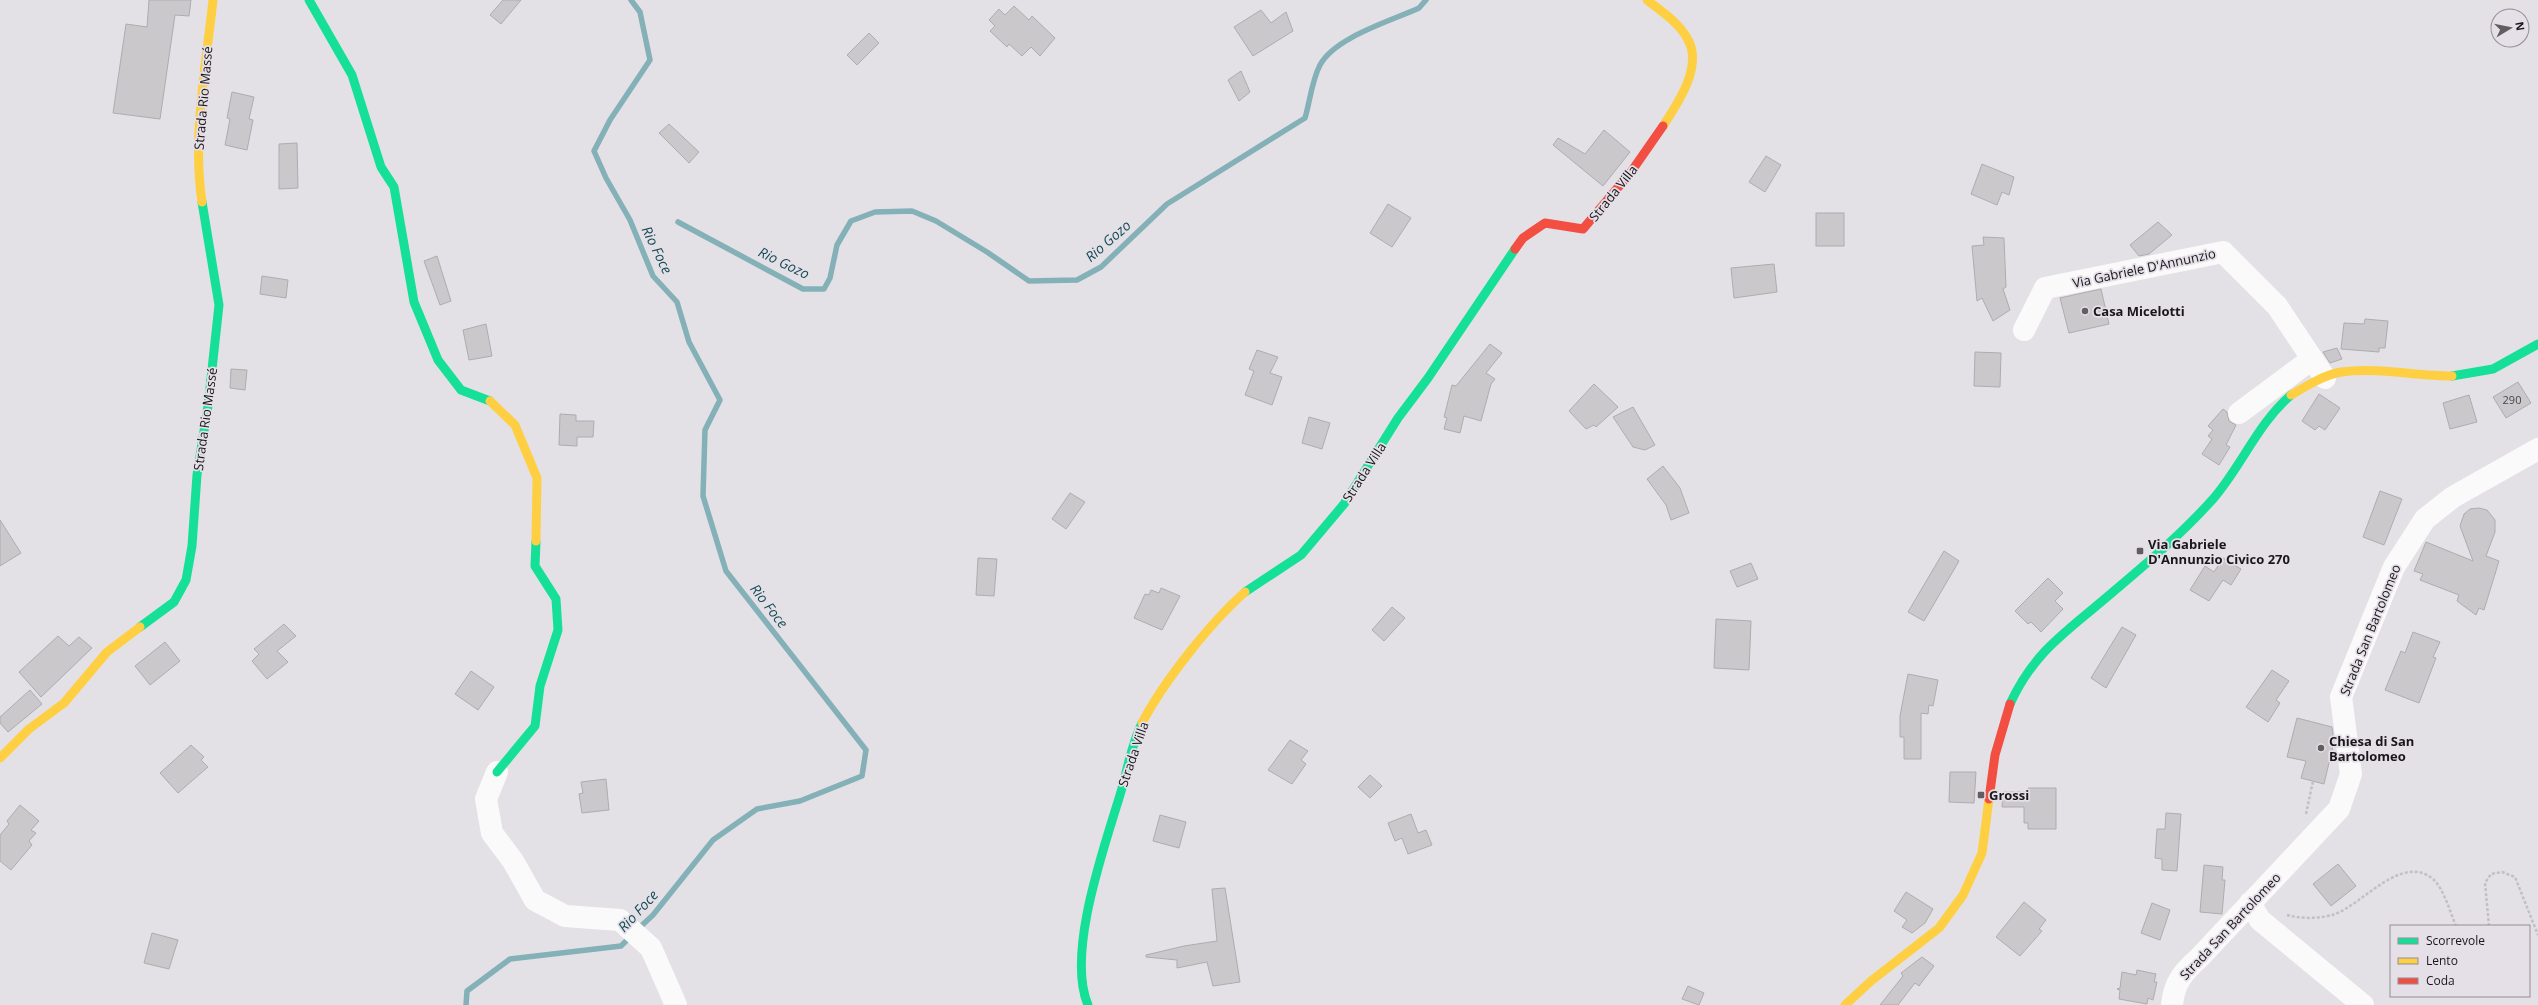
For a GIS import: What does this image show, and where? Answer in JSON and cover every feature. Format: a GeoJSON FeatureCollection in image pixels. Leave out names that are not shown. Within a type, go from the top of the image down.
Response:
{"type":"FeatureCollection","features":[{"type":"Feature","properties":{"kind":"street","name":"Strada Rio Massé"},"geometry":{"type":"LineString","coordinates":[[0,758],[29,729],[64,703],[107,652],[174,602],[186,580],[192,546],[197,475],[208,406],[219,304],[198,174],[198,148],[213,0]]}},
{"type":"Feature","properties":{"kind":"street"},"geometry":{"type":"LineString","coordinates":[[309,0],[352,75],[381,167],[394,187],[414,302],[438,360],[461,390],[494,403],[515,425],[537,478],[535,566],[556,599],[558,630],[540,686],[535,726],[497,772],[486,799],[492,833],[513,861],[535,900],[565,916],[620,920],[651,948],[676,1005]]}},
{"type":"Feature","properties":{"kind":"street","name":"Strada Villa"},"geometry":{"type":"LineString","coordinates":[[1088,1005],[1082,991],[1082,966],[1089,899],[1139,730],[1155,698],[1226,609],[1245,592],[1301,555],[1344,504],[1398,418],[1428,378],[1523,238],[1538,224],[1546,222],[1583,229],[1600,213],[1630,174],[1679,98],[1689,79],[1693,54],[1686,35],[1647,0]]}},
{"type":"Feature","properties":{"kind":"street","name":"Via Gabriele D'Annunzio"},"geometry":{"type":"LineString","coordinates":[[2024,330],[2045,288],[2223,252],[2277,306],[2325,378]]}},
{"type":"Feature","properties":{"kind":"street"},"geometry":{"type":"LineString","coordinates":[[1844,1005],[1871,981],[1939,928],[1963,895],[1982,854],[1995,755],[2006,713],[2021,680],[2042,652],[2175,539],[2214,498],[2266,423],[2290,396],[2340,372],[2369,370],[2421,376],[2454,376],[2493,369],[2538,344]]}},
{"type":"Feature","properties":{"kind":"street"},"geometry":{"type":"LineString","coordinates":[[2239,414],[2312,359]]}},
{"type":"Feature","properties":{"kind":"street","name":"Strada San Bartolomeo"},"geometry":{"type":"LineString","coordinates":[[2172,1005],[2174,991],[2182,973],[2199,958],[2339,809],[2351,774],[2341,697],[2394,567],[2425,519],[2453,497],[2538,449]]}},
{"type":"Feature","properties":{"kind":"street"},"geometry":{"type":"LineString","coordinates":[[2250,904],[2260,920],[2363,1005]]}},
{"type":"Feature","properties":{"kind":"path"},"geometry":{"type":"LineString","coordinates":[[2309,794],[2312,781]]}},
{"type":"Feature","properties":{"kind":"path"},"geometry":{"type":"LineString","coordinates":[[2286,914],[2299,919],[2336,914],[2394,876],[2412,871],[2433,879],[2444,898],[2456,925]]}},
{"type":"Feature","properties":{"kind":"path"},"geometry":{"type":"LineString","coordinates":[[2489,925],[2485,883],[2491,874],[2502,872],[2515,877],[2538,935]]}},
{"type":"Feature","properties":{"kind":"building"},"geometry":{"type":"Polygon","coordinates":[[[149,0],[191,0],[189,16],[175,15],[160,119],[113,113],[126,24],[147,27],[149,0]]]}},
{"type":"Feature","properties":{"kind":"building"},"geometry":{"type":"Polygon","coordinates":[[[503,0],[521,0],[501,24],[490,15],[503,0]]]}},
{"type":"Feature","properties":{"kind":"building"},"geometry":{"type":"Polygon","coordinates":[[[1014,6],[1029,20],[1032,16],[1055,38],[1040,56],[1031,47],[1022,56],[1009,44],[1007,47],[990,31],[995,26],[989,20],[999,9],[1005,15],[1014,6]]]}},
{"type":"Feature","properties":{"kind":"building"},"geometry":{"type":"Polygon","coordinates":[[[1261,10],[1271,23],[1286,12],[1293,31],[1253,56],[1234,27],[1261,10]]]}},
{"type":"Feature","properties":{"kind":"building"},"geometry":{"type":"Polygon","coordinates":[[[869,33],[879,43],[857,65],[847,55],[869,33]]]}},
{"type":"Feature","properties":{"kind":"building"},"geometry":{"type":"Polygon","coordinates":[[[1241,71],[1250,92],[1239,101],[1228,80],[1241,71]]]}},
{"type":"Feature","properties":{"kind":"building"},"geometry":{"type":"Polygon","coordinates":[[[232,92],[254,97],[249,119],[253,120],[247,150],[225,145],[230,119],[227,118],[232,92]]]}},
{"type":"Feature","properties":{"kind":"building"},"geometry":{"type":"Polygon","coordinates":[[[669,124],[699,152],[689,163],[659,133],[669,124]]]}},
{"type":"Feature","properties":{"kind":"building"},"geometry":{"type":"Polygon","coordinates":[[[1604,130],[1630,152],[1603,186],[1553,145],[1558,138],[1585,154],[1604,130]]]}},
{"type":"Feature","properties":{"kind":"building"},"geometry":{"type":"Polygon","coordinates":[[[297,143],[298,188],[279,189],[279,144],[297,143]]]}},
{"type":"Feature","properties":{"kind":"building"},"geometry":{"type":"Polygon","coordinates":[[[1766,156],[1781,165],[1765,192],[1749,182],[1766,156]]]}},
{"type":"Feature","properties":{"kind":"building"},"geometry":{"type":"Polygon","coordinates":[[[1982,164],[2014,177],[2009,195],[2002,192],[1997,205],[1971,194],[1982,164]]]}},
{"type":"Feature","properties":{"kind":"building"},"geometry":{"type":"Polygon","coordinates":[[[1388,204],[1411,218],[1392,247],[1370,233],[1388,204]]]}},
{"type":"Feature","properties":{"kind":"building"},"geometry":{"type":"Polygon","coordinates":[[[1816,213],[1844,213],[1844,246],[1816,246],[1816,213]]]}},
{"type":"Feature","properties":{"kind":"building"},"geometry":{"type":"Polygon","coordinates":[[[2158,222],[2172,235],[2149,254],[2139,256],[2130,245],[2158,222]]]}},
{"type":"Feature","properties":{"kind":"building"},"geometry":{"type":"Polygon","coordinates":[[[1983,237],[2004,238],[2006,287],[2003,289],[2010,310],[1993,321],[1982,298],[1977,301],[1972,246],[1984,245],[1983,237]]]}},
{"type":"Feature","properties":{"kind":"building"},"geometry":{"type":"Polygon","coordinates":[[[437,256],[451,301],[440,305],[424,261],[437,256]]]}},
{"type":"Feature","properties":{"kind":"building"},"geometry":{"type":"Polygon","coordinates":[[[1774,264],[1777,292],[1734,298],[1731,268],[1774,264]]]}},
{"type":"Feature","properties":{"kind":"building"},"geometry":{"type":"Polygon","coordinates":[[[262,276],[288,280],[286,298],[260,294],[262,276]]]}},
{"type":"Feature","properties":{"kind":"building","name":"Casa Micelotti"},"geometry":{"type":"Polygon","coordinates":[[[2101,289],[2109,324],[2069,333],[2060,298],[2101,289]]]}},
{"type":"Feature","properties":{"kind":"building"},"geometry":{"type":"Polygon","coordinates":[[[2365,319],[2388,321],[2385,348],[2379,348],[2379,352],[2341,349],[2344,323],[2364,324],[2365,319]]]}},
{"type":"Feature","properties":{"kind":"building"},"geometry":{"type":"Polygon","coordinates":[[[486,324],[492,356],[469,360],[463,330],[486,324]]]}},
{"type":"Feature","properties":{"kind":"building"},"geometry":{"type":"Polygon","coordinates":[[[1490,344],[1502,353],[1486,373],[1495,379],[1491,384],[1481,421],[1464,416],[1460,433],[1444,429],[1447,418],[1444,417],[1452,385],[1456,386],[1490,344]]]}},
{"type":"Feature","properties":{"kind":"building"},"geometry":{"type":"Polygon","coordinates":[[[2337,348],[2342,359],[2330,363],[2323,352],[2337,348]]]}},
{"type":"Feature","properties":{"kind":"building"},"geometry":{"type":"Polygon","coordinates":[[[1257,350],[1278,357],[1270,373],[1282,377],[1272,405],[1245,395],[1254,371],[1249,369],[1257,350]]]}},
{"type":"Feature","properties":{"kind":"building"},"geometry":{"type":"Polygon","coordinates":[[[1975,352],[2001,353],[2000,387],[1974,386],[1975,352]]]}},
{"type":"Feature","properties":{"kind":"building"},"geometry":{"type":"Polygon","coordinates":[[[231,369],[247,370],[245,390],[230,388],[231,369]]]}},
{"type":"Feature","properties":{"kind":"building"},"geometry":{"type":"Polygon","coordinates":[[[2518,382],[2531,403],[2506,418],[2493,397],[2518,382]]]}},
{"type":"Feature","properties":{"kind":"building"},"geometry":{"type":"Polygon","coordinates":[[[1594,384],[1618,407],[1596,427],[1594,425],[1586,429],[1569,411],[1594,384]]]}},
{"type":"Feature","properties":{"kind":"building"},"geometry":{"type":"Polygon","coordinates":[[[2319,394],[2340,408],[2325,430],[2319,426],[2315,430],[2302,421],[2319,394]]]}},
{"type":"Feature","properties":{"kind":"building"},"geometry":{"type":"Polygon","coordinates":[[[2469,395],[2477,422],[2450,429],[2443,403],[2469,395]]]}},
{"type":"Feature","properties":{"kind":"building"},"geometry":{"type":"Polygon","coordinates":[[[1633,407],[1655,445],[1645,450],[1633,447],[1613,417],[1633,407]]]}},
{"type":"Feature","properties":{"kind":"building"},"geometry":{"type":"Polygon","coordinates":[[[2223,409],[2227,412],[2229,421],[2236,425],[2226,445],[2230,447],[2219,465],[2202,454],[2212,439],[2208,436],[2213,430],[2208,426],[2223,409]]]}},
{"type":"Feature","properties":{"kind":"building"},"geometry":{"type":"Polygon","coordinates":[[[560,414],[576,415],[576,421],[594,421],[593,437],[577,437],[577,446],[559,445],[560,414]]]}},
{"type":"Feature","properties":{"kind":"building"},"geometry":{"type":"Polygon","coordinates":[[[1309,417],[1330,423],[1322,449],[1302,443],[1309,417]]]}},
{"type":"Feature","properties":{"kind":"building"},"geometry":{"type":"Polygon","coordinates":[[[1663,466],[1680,488],[1689,513],[1671,520],[1666,505],[1647,479],[1663,466]]]}},
{"type":"Feature","properties":{"kind":"building"},"geometry":{"type":"Polygon","coordinates":[[[2380,491],[2402,499],[2384,545],[2363,537],[2380,491]]]}},
{"type":"Feature","properties":{"kind":"building"},"geometry":{"type":"Polygon","coordinates":[[[1070,493],[1085,502],[1066,529],[1052,519],[1070,493]]]}},
{"type":"Feature","properties":{"kind":"building"},"geometry":{"type":"Polygon","coordinates":[[[2479,508],[2487,510],[2495,520],[2495,532],[2486,556],[2499,561],[2484,610],[2479,608],[2476,615],[2457,601],[2459,595],[2420,580],[2423,574],[2414,571],[2426,542],[2473,561],[2460,526],[2464,514],[2470,509],[2479,508]]]}},
{"type":"Feature","properties":{"kind":"building"},"geometry":{"type":"Polygon","coordinates":[[[0,520],[21,553],[0,566],[0,520]]]}},
{"type":"Feature","properties":{"kind":"building"},"geometry":{"type":"Polygon","coordinates":[[[1944,551],[1959,561],[1924,621],[1908,612],[1944,551]]]}},
{"type":"Feature","properties":{"kind":"building"},"geometry":{"type":"Polygon","coordinates":[[[978,558],[997,559],[994,596],[976,595],[978,558]]]}},
{"type":"Feature","properties":{"kind":"building"},"geometry":{"type":"Polygon","coordinates":[[[2223,558],[2241,569],[2231,585],[2223,580],[2209,601],[2190,590],[2205,566],[2214,572],[2223,558]]]}},
{"type":"Feature","properties":{"kind":"building"},"geometry":{"type":"Polygon","coordinates":[[[1751,563],[1758,579],[1737,587],[1730,571],[1751,563]]]}},
{"type":"Feature","properties":{"kind":"building"},"geometry":{"type":"Polygon","coordinates":[[[2048,578],[2063,593],[2055,601],[2063,609],[2041,632],[2031,622],[2028,624],[2015,611],[2048,578]]]}},
{"type":"Feature","properties":{"kind":"building"},"geometry":{"type":"Polygon","coordinates":[[[1161,588],[1180,596],[1162,630],[1134,618],[1145,594],[1149,595],[1151,590],[1159,593],[1161,588]]]}},
{"type":"Feature","properties":{"kind":"building"},"geometry":{"type":"Polygon","coordinates":[[[1392,607],[1405,618],[1384,641],[1372,630],[1392,607]]]}},
{"type":"Feature","properties":{"kind":"building"},"geometry":{"type":"Polygon","coordinates":[[[1716,619],[1751,621],[1749,670],[1714,668],[1716,619]]]}},
{"type":"Feature","properties":{"kind":"building"},"geometry":{"type":"Polygon","coordinates":[[[284,624],[296,636],[277,651],[288,662],[267,679],[252,661],[259,654],[254,649],[284,624]]]}},
{"type":"Feature","properties":{"kind":"building"},"geometry":{"type":"Polygon","coordinates":[[[2122,627],[2136,635],[2106,688],[2091,678],[2122,627]]]}},
{"type":"Feature","properties":{"kind":"building"},"geometry":{"type":"Polygon","coordinates":[[[2413,632],[2440,642],[2433,657],[2436,658],[2419,703],[2385,690],[2401,651],[2405,653],[2413,632]]]}},
{"type":"Feature","properties":{"kind":"building"},"geometry":{"type":"Polygon","coordinates":[[[58,636],[69,646],[79,637],[92,648],[41,697],[19,672],[58,636]]]}},
{"type":"Feature","properties":{"kind":"building"},"geometry":{"type":"Polygon","coordinates":[[[165,642],[180,661],[150,685],[135,666],[165,642]]]}},
{"type":"Feature","properties":{"kind":"building"},"geometry":{"type":"Polygon","coordinates":[[[2272,670],[2289,681],[2276,700],[2280,703],[2268,722],[2246,707],[2272,670]]]}},
{"type":"Feature","properties":{"kind":"building"},"geometry":{"type":"Polygon","coordinates":[[[471,671],[494,687],[478,710],[455,694],[471,671]]]}},
{"type":"Feature","properties":{"kind":"building"},"geometry":{"type":"Polygon","coordinates":[[[1908,674],[1938,680],[1933,706],[1929,705],[1928,714],[1921,713],[1921,759],[1904,759],[1904,737],[1900,737],[1900,716],[1908,674]]]}},
{"type":"Feature","properties":{"kind":"building"},"geometry":{"type":"Polygon","coordinates":[[[30,690],[42,704],[8,732],[0,723],[0,717],[30,690]]]}},
{"type":"Feature","properties":{"kind":"building","name":"Chiesa di San Bartolomeo"},"geometry":{"type":"Polygon","coordinates":[[[2297,718],[2332,727],[2334,742],[2324,784],[2301,778],[2306,761],[2287,757],[2297,718]]]}},
{"type":"Feature","properties":{"kind":"building"},"geometry":{"type":"Polygon","coordinates":[[[1290,740],[1308,751],[1301,760],[1306,764],[1292,784],[1268,770],[1290,740]]]}},
{"type":"Feature","properties":{"kind":"building"},"geometry":{"type":"Polygon","coordinates":[[[191,745],[204,757],[201,760],[208,767],[178,793],[160,773],[191,745]]]}},
{"type":"Feature","properties":{"kind":"building"},"geometry":{"type":"Polygon","coordinates":[[[1950,772],[1976,772],[1974,803],[1949,802],[1950,772]]]}},
{"type":"Feature","properties":{"kind":"building"},"geometry":{"type":"Polygon","coordinates":[[[1370,775],[1382,786],[1370,798],[1358,787],[1370,775]]]}},
{"type":"Feature","properties":{"kind":"building"},"geometry":{"type":"Polygon","coordinates":[[[606,779],[609,810],[582,813],[579,794],[583,793],[581,782],[606,779]]]}},
{"type":"Feature","properties":{"kind":"building"},"geometry":{"type":"Polygon","coordinates":[[[2028,788],[2056,788],[2056,829],[2028,829],[2028,823],[2024,823],[2024,807],[2002,807],[2003,792],[2028,792],[2028,788]]]}},
{"type":"Feature","properties":{"kind":"building"},"geometry":{"type":"Polygon","coordinates":[[[20,805],[39,821],[31,830],[36,833],[29,841],[32,845],[11,870],[0,861],[0,835],[9,824],[7,821],[20,805]]]}},
{"type":"Feature","properties":{"kind":"building"},"geometry":{"type":"Polygon","coordinates":[[[2166,813],[2181,814],[2177,871],[2162,870],[2162,859],[2155,858],[2157,829],[2165,829],[2166,813]]]}},
{"type":"Feature","properties":{"kind":"building"},"geometry":{"type":"Polygon","coordinates":[[[1411,814],[1418,833],[1426,830],[1432,845],[1408,854],[1402,838],[1395,841],[1388,823],[1411,814]]]}},
{"type":"Feature","properties":{"kind":"building"},"geometry":{"type":"Polygon","coordinates":[[[1160,815],[1186,822],[1179,848],[1153,841],[1160,815]]]}},
{"type":"Feature","properties":{"kind":"building"},"geometry":{"type":"Polygon","coordinates":[[[2338,864],[2356,886],[2331,906],[2313,884],[2338,864]]]}},
{"type":"Feature","properties":{"kind":"building"},"geometry":{"type":"Polygon","coordinates":[[[2204,865],[2223,867],[2222,880],[2225,880],[2222,914],[2200,912],[2204,865]]]}},
{"type":"Feature","properties":{"kind":"building"},"geometry":{"type":"Polygon","coordinates":[[[1225,888],[1240,982],[1213,986],[1207,962],[1177,968],[1177,960],[1146,957],[1146,955],[1184,946],[1217,941],[1212,889],[1225,888]]]}},
{"type":"Feature","properties":{"kind":"building"},"geometry":{"type":"Polygon","coordinates":[[[1906,892],[1933,909],[1925,923],[1912,933],[1902,927],[1907,920],[1894,911],[1906,892]]]}},
{"type":"Feature","properties":{"kind":"building"},"geometry":{"type":"Polygon","coordinates":[[[2024,902],[2046,920],[2039,929],[2042,931],[2020,956],[1996,937],[2024,902]]]}},
{"type":"Feature","properties":{"kind":"building"},"geometry":{"type":"Polygon","coordinates":[[[2152,903],[2170,910],[2160,940],[2141,933],[2152,903]]]}},
{"type":"Feature","properties":{"kind":"building"},"geometry":{"type":"Polygon","coordinates":[[[152,933],[178,940],[169,969],[144,963],[152,933]]]}},
{"type":"Feature","properties":{"kind":"building"},"geometry":{"type":"Polygon","coordinates":[[[1922,957],[1934,966],[1919,986],[1915,983],[1898,1005],[1880,1005],[1903,976],[1901,973],[1922,957]]]}},
{"type":"Feature","properties":{"kind":"building"},"geometry":{"type":"Polygon","coordinates":[[[2137,970],[2156,974],[2154,982],[2157,982],[2153,1000],[2148,998],[2147,1004],[2119,999],[2120,990],[2117,989],[2120,988],[2122,972],[2136,975],[2137,970]]]}},
{"type":"Feature","properties":{"kind":"building"},"geometry":{"type":"Polygon","coordinates":[[[1688,986],[1704,993],[1699,1005],[1682,999],[1688,986]]]}},
{"type":"Feature","properties":{"kind":"waterway","name":"Rio Foce"},"geometry":{"type":"LineString","coordinates":[[631,0],[640,12],[650,60],[610,120],[594,151],[606,178],[630,220],[653,276],[677,302],[689,342],[720,400],[705,430],[703,496],[726,571],[866,750],[862,776],[800,801],[757,809],[713,840],[653,915],[638,929]]}},
{"type":"Feature","properties":{"kind":"waterway","name":"Rio Gozo"},"geometry":{"type":"LineString","coordinates":[[678,222],[803,289],[824,289],[830,278],[837,245],[851,221],[875,212],[912,211],[936,221],[987,252],[1029,281],[1077,280],[1101,267],[1167,204],[1305,118],[1317,71],[1327,55],[1338,46],[1365,31],[1419,8],[1426,0]]}},
{"type":"Feature","properties":{"kind":"waterway","name":"Rio Foce"},"geometry":{"type":"LineString","coordinates":[[466,1005],[467,991],[510,959],[621,946],[632,935]]}},
{"type":"Feature","properties":{"kind":"traffic: fast"},"geometry":{"type":"LineString","coordinates":[[309,0],[352,75],[381,167],[394,187],[414,302],[438,360],[461,390],[490,401]]}},
{"type":"Feature","properties":{"kind":"traffic: fast"},"geometry":{"type":"LineString","coordinates":[[140,627],[174,602],[186,580],[192,546],[197,475],[208,406],[219,305],[202,202]]}},
{"type":"Feature","properties":{"kind":"traffic: fast"},"geometry":{"type":"LineString","coordinates":[[1245,592],[1301,555],[1344,504],[1398,418],[1428,378],[1515,249]]}},
{"type":"Feature","properties":{"kind":"traffic: fast"},"geometry":{"type":"LineString","coordinates":[[2452,376],[2493,369],[2538,344]]}},
{"type":"Feature","properties":{"kind":"traffic: fast"},"geometry":{"type":"LineString","coordinates":[[2010,704],[2028,672],[2049,647],[2159,552],[2213,499],[2259,432],[2279,406],[2291,395]]}},
{"type":"Feature","properties":{"kind":"traffic: fast"},"geometry":{"type":"LineString","coordinates":[[497,772],[535,726],[540,686],[558,630],[556,599],[535,566],[536,541]]}},
{"type":"Feature","properties":{"kind":"traffic: fast"},"geometry":{"type":"LineString","coordinates":[[1088,1005],[1082,984],[1081,958],[1084,930],[1097,871],[1132,749],[1142,723]]}},
{"type":"Feature","properties":{"kind":"traffic: slow"},"geometry":{"type":"LineString","coordinates":[[202,202],[199,177],[199,126],[213,0]]}},
{"type":"Feature","properties":{"kind":"traffic: slow"},"geometry":{"type":"LineString","coordinates":[[1647,0],[1669,17],[1683,32],[1691,49],[1693,60],[1687,84],[1663,126]]}},
{"type":"Feature","properties":{"kind":"traffic: slow"},"geometry":{"type":"LineString","coordinates":[[2291,395],[2322,378],[2341,372],[2383,371],[2452,376]]}},
{"type":"Feature","properties":{"kind":"traffic: slow"},"geometry":{"type":"LineString","coordinates":[[490,401],[515,425],[537,478],[536,541]]}},
{"type":"Feature","properties":{"kind":"traffic: slow"},"geometry":{"type":"LineString","coordinates":[[1142,723],[1162,689],[1189,653],[1217,620],[1245,592]]}},
{"type":"Feature","properties":{"kind":"traffic: slow"},"geometry":{"type":"LineString","coordinates":[[0,758],[29,729],[64,703],[107,652],[140,627]]}},
{"type":"Feature","properties":{"kind":"traffic: slow"},"geometry":{"type":"LineString","coordinates":[[1845,1005],[1871,981],[1939,928],[1963,895],[1982,853],[1989,799]]}},
{"type":"Feature","properties":{"kind":"traffic: jam"},"geometry":{"type":"LineString","coordinates":[[1515,249],[1523,238],[1545,223],[1583,229],[1631,172],[1663,126]]}},
{"type":"Feature","properties":{"kind":"traffic: jam"},"geometry":{"type":"LineString","coordinates":[[1989,799],[1995,755],[2010,704]]}},
{"type":"Feature","properties":{"kind":"place","name":"Casa Micelotti"},"geometry":{"type":"Point","coordinates":[2085,311]}},
{"type":"Feature","properties":{"kind":"place","name":"Via Gabriele D'Annunzio Civico 270"},"geometry":{"type":"Point","coordinates":[2140,551]}},
{"type":"Feature","properties":{"kind":"place","name":"Chiesa di San Bartolomeo"},"geometry":{"type":"Point","coordinates":[2321,748]}},
{"type":"Feature","properties":{"kind":"place","name":"Grossi"},"geometry":{"type":"Point","coordinates":[1981,795]}}]}
